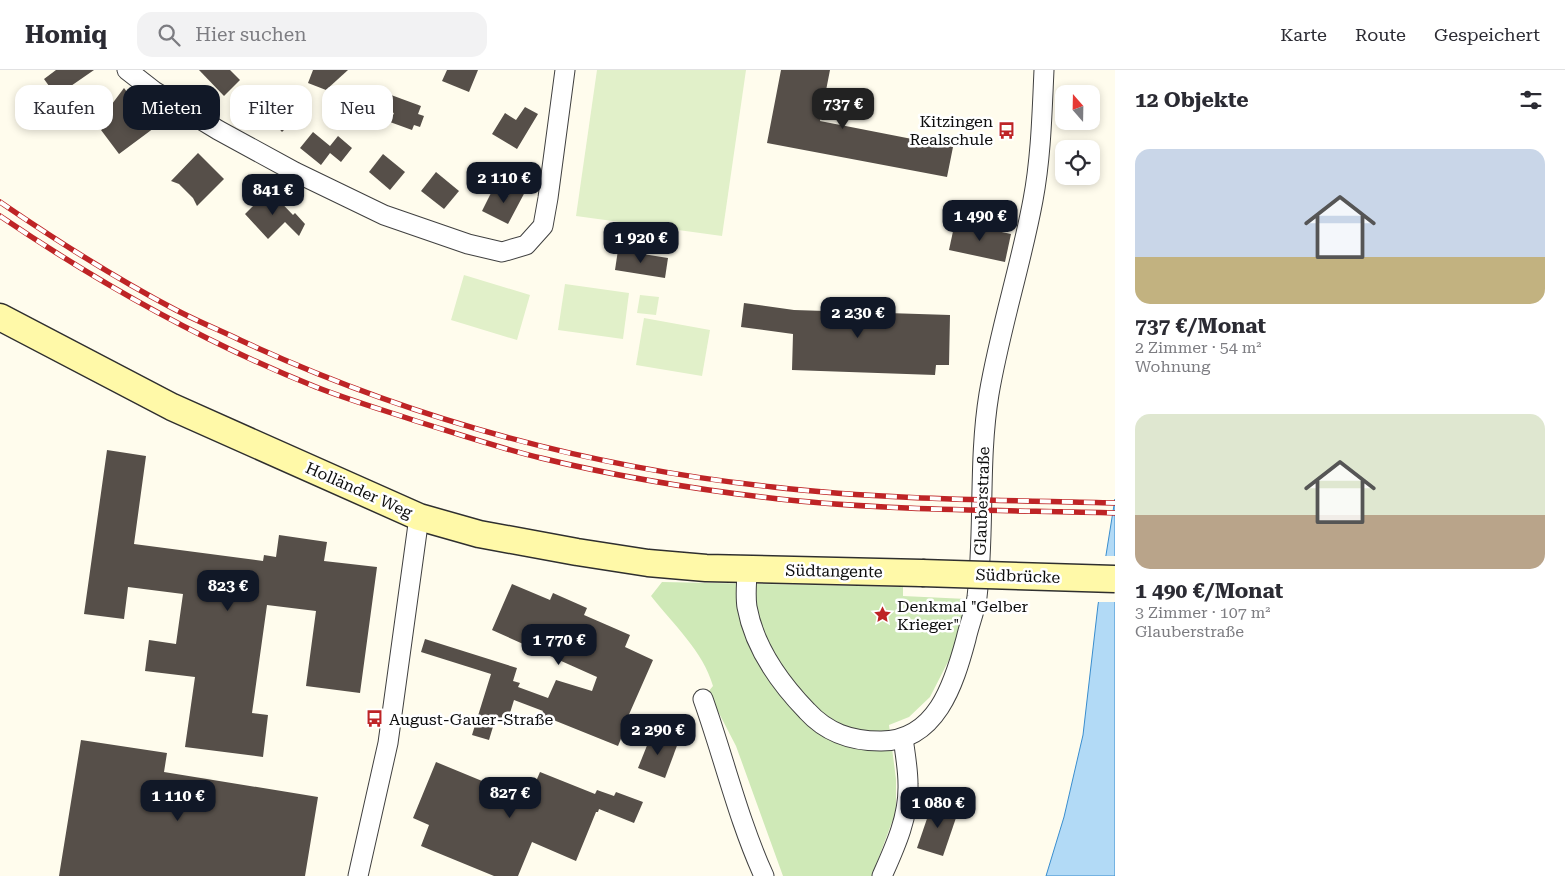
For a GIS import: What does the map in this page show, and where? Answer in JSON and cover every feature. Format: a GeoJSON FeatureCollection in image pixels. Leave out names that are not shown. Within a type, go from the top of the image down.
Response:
{"type":"FeatureCollection","features":[{"type":"Feature","properties":{"kind":"main road","name":"Holländer Weg"},"geometry":{"type":"LineString","coordinates":[[0,317],[172,408],[420,517],[479,534],[586,554],[648,563],[747,569]]}},
{"type":"Feature","properties":{"kind":"main road","name":"Südtangente"},"geometry":{"type":"LineString","coordinates":[[747,569],[922,573]]}},
{"type":"Feature","properties":{"kind":"main road","name":"Südbrücke"},"geometry":{"type":"LineString","coordinates":[[922,573],[1115,579]]}},
{"type":"Feature","properties":{"kind":"street"},"geometry":{"type":"LineString","coordinates":[[127,70],[154,91],[218,130],[295,172],[384,215],[468,244],[502,252],[526,245],[543,226],[565,70]]}},
{"type":"Feature","properties":{"kind":"street","name":"Glauberstraße"},"geometry":{"type":"LineString","coordinates":[[747,569],[747,606],[758,642],[770,664],[795,699],[813,718],[830,730],[848,738],[887,741],[904,738],[934,717],[944,701],[960,662],[976,599],[980,559],[983,448],[989,396],[1033,200],[1038,163],[1044,70]]}},
{"type":"Feature","properties":{"kind":"street"},"geometry":{"type":"LineString","coordinates":[[358,876],[388,743],[405,629],[413,552],[420,517]]}},
{"type":"Feature","properties":{"kind":"street"},"geometry":{"type":"LineString","coordinates":[[703,699],[746,832],[764,876]]}},
{"type":"Feature","properties":{"kind":"street"},"geometry":{"type":"LineString","coordinates":[[882,876],[898,838],[906,810],[908,784],[904,738]]}},
{"type":"Feature","properties":{"kind":"green space"},"geometry":{"type":"Polygon","coordinates":[[[597,70],[746,70],[722,236],[576,216],[597,70]]]}},
{"type":"Feature","properties":{"kind":"green space"},"geometry":{"type":"Polygon","coordinates":[[[464,275],[530,295],[517,340],[451,320],[464,275]]]}},
{"type":"Feature","properties":{"kind":"green space"},"geometry":{"type":"Polygon","coordinates":[[[565,284],[629,293],[623,339],[558,330],[565,284]]]}},
{"type":"Feature","properties":{"kind":"green space"},"geometry":{"type":"Polygon","coordinates":[[[640,295],[659,297],[656,315],[637,313],[640,295]]]}},
{"type":"Feature","properties":{"kind":"green space"},"geometry":{"type":"Polygon","coordinates":[[[644,318],[710,330],[702,376],[636,365],[644,318]]]}},
{"type":"Feature","properties":{"kind":"green space"},"geometry":{"type":"Polygon","coordinates":[[[662,582],[903,587],[903,596],[967,599],[955,648],[930,697],[909,717],[889,725],[896,779],[896,811],[872,876],[783,876],[736,746],[708,692],[713,686],[708,673],[695,650],[651,596],[662,582]]]}},
{"type":"Feature","properties":{"kind":"water"},"geometry":{"type":"Polygon","coordinates":[[[1115,499],[1115,876],[1046,876],[1064,817],[1083,735],[1098,605],[1115,499]]]}},
{"type":"Feature","properties":{"kind":"pier"},"geometry":{"type":"Polygon","coordinates":[[[1103,556],[1115,556],[1115,602],[1096,602],[1103,556]]]}},
{"type":"Feature","properties":{"kind":"building"},"geometry":{"type":"Polygon","coordinates":[[[56,70],[94,70],[72,85],[48,85],[44,79],[56,70]]]}},
{"type":"Feature","properties":{"kind":"building"},"geometry":{"type":"Polygon","coordinates":[[[199,70],[230,70],[240,80],[235,85],[230,85],[230,90],[224,96],[220,92],[220,85],[213,85],[199,70]]]}},
{"type":"Feature","properties":{"kind":"building"},"geometry":{"type":"Polygon","coordinates":[[[313,70],[348,70],[332,85],[322,85],[322,88],[308,83],[313,70]]]}},
{"type":"Feature","properties":{"kind":"building"},"geometry":{"type":"Polygon","coordinates":[[[447,70],[478,70],[469,92],[442,81],[447,70]]]}},
{"type":"Feature","properties":{"kind":"building"},"geometry":{"type":"Polygon","coordinates":[[[781,70],[830,70],[820,121],[953,147],[947,177],[767,143],[781,70]]]}},
{"type":"Feature","properties":{"kind":"building"},"geometry":{"type":"Polygon","coordinates":[[[123,89],[123,130],[151,130],[119,154],[101,130],[113,130],[113,103],[123,89]]]}},
{"type":"Feature","properties":{"kind":"building"},"geometry":{"type":"Polygon","coordinates":[[[393,96],[421,106],[418,114],[424,116],[420,127],[414,125],[412,130],[393,123],[393,96]]]}},
{"type":"Feature","properties":{"kind":"building"},"geometry":{"type":"Polygon","coordinates":[[[525,107],[538,114],[517,149],[492,134],[505,113],[516,120],[525,107]]]}},
{"type":"Feature","properties":{"kind":"building"},"geometry":{"type":"Polygon","coordinates":[[[313,132],[330,146],[338,136],[352,148],[341,162],[330,153],[321,165],[300,148],[313,132]]]}},
{"type":"Feature","properties":{"kind":"building"},"geometry":{"type":"Polygon","coordinates":[[[198,153],[224,179],[197,206],[193,198],[179,184],[171,181],[198,153]]]}},
{"type":"Feature","properties":{"kind":"building"},"geometry":{"type":"Polygon","coordinates":[[[383,154],[405,172],[390,190],[369,172],[383,154]]]}},
{"type":"Feature","properties":{"kind":"building"},"geometry":{"type":"Polygon","coordinates":[[[436,172],[459,191],[444,209],[421,191],[436,172]]]}},
{"type":"Feature","properties":{"kind":"building"},"geometry":{"type":"Polygon","coordinates":[[[514,184],[526,190],[508,224],[482,211],[493,189],[508,196],[514,184]]]}},
{"type":"Feature","properties":{"kind":"building"},"geometry":{"type":"Polygon","coordinates":[[[269,190],[293,215],[295,213],[305,224],[299,236],[285,222],[268,239],[245,214],[269,190]]]}},
{"type":"Feature","properties":{"kind":"building"},"geometry":{"type":"Polygon","coordinates":[[[955,222],[1011,234],[1005,262],[949,250],[955,222]]]}},
{"type":"Feature","properties":{"kind":"building"},"geometry":{"type":"Polygon","coordinates":[[[618,250],[668,258],[665,278],[615,270],[618,250]]]}},
{"type":"Feature","properties":{"kind":"building"},"geometry":{"type":"Polygon","coordinates":[[[744,303],[794,310],[950,315],[949,365],[936,365],[935,375],[792,370],[793,334],[741,327],[744,303]]]}},
{"type":"Feature","properties":{"kind":"building"},"geometry":{"type":"Polygon","coordinates":[[[107,450],[146,456],[134,544],[263,561],[264,555],[276,557],[279,535],[327,542],[324,561],[377,567],[360,693],[306,686],[316,611],[267,605],[252,713],[268,715],[263,757],[185,747],[195,677],[145,671],[149,640],[176,644],[183,594],[128,587],[124,619],[84,614],[107,450]]]}},
{"type":"Feature","properties":{"kind":"building"},"geometry":{"type":"Polygon","coordinates":[[[512,584],[550,600],[553,593],[587,608],[584,615],[630,635],[625,647],[653,660],[623,728],[625,729],[618,746],[541,715],[543,711],[514,700],[509,716],[503,714],[500,722],[495,720],[489,740],[472,735],[491,674],[421,652],[425,639],[517,668],[513,681],[520,683],[518,687],[548,698],[556,680],[592,691],[597,677],[492,630],[512,584]]]}},
{"type":"Feature","properties":{"kind":"building"},"geometry":{"type":"Polygon","coordinates":[[[652,733],[678,743],[665,778],[638,768],[652,733]]]}},
{"type":"Feature","properties":{"kind":"building"},"geometry":{"type":"Polygon","coordinates":[[[81,740],[167,753],[164,772],[318,797],[305,876],[59,876],[81,740]]]}},
{"type":"Feature","properties":{"kind":"building"},"geometry":{"type":"Polygon","coordinates":[[[436,762],[528,800],[540,772],[595,794],[597,790],[614,796],[616,792],[643,802],[634,823],[599,809],[596,812],[576,861],[532,842],[518,876],[494,876],[421,846],[429,825],[413,818],[436,762]]]}},
{"type":"Feature","properties":{"kind":"building"},"geometry":{"type":"Polygon","coordinates":[[[933,801],[959,809],[943,856],[917,848],[933,801]]]}},
{"type":"Feature","properties":{"kind":"railway"},"geometry":{"type":"LineString","coordinates":[[0,202],[109,272],[153,298],[200,322],[304,368],[369,393],[434,416],[501,436],[567,453],[635,467],[773,487],[858,495],[1115,503]]}},
{"type":"Feature","properties":{"kind":"railway"},"geometry":{"type":"LineString","coordinates":[[0,216],[114,288],[193,331],[275,370],[353,401],[525,454],[570,465],[659,482],[779,499],[905,508],[1115,513]]}},
{"type":"Feature","properties":{"kind":"place","name":"Kitzingen Realschule"},"geometry":{"type":"Point","coordinates":[1007,130]}},
{"type":"Feature","properties":{"kind":"place","name":"Denkmal \"Gelber Krieger\""},"geometry":{"type":"Point","coordinates":[883,615]}},
{"type":"Feature","properties":{"kind":"place","name":"August-Gauer-Straße"},"geometry":{"type":"Point","coordinates":[375,719]}}]}
